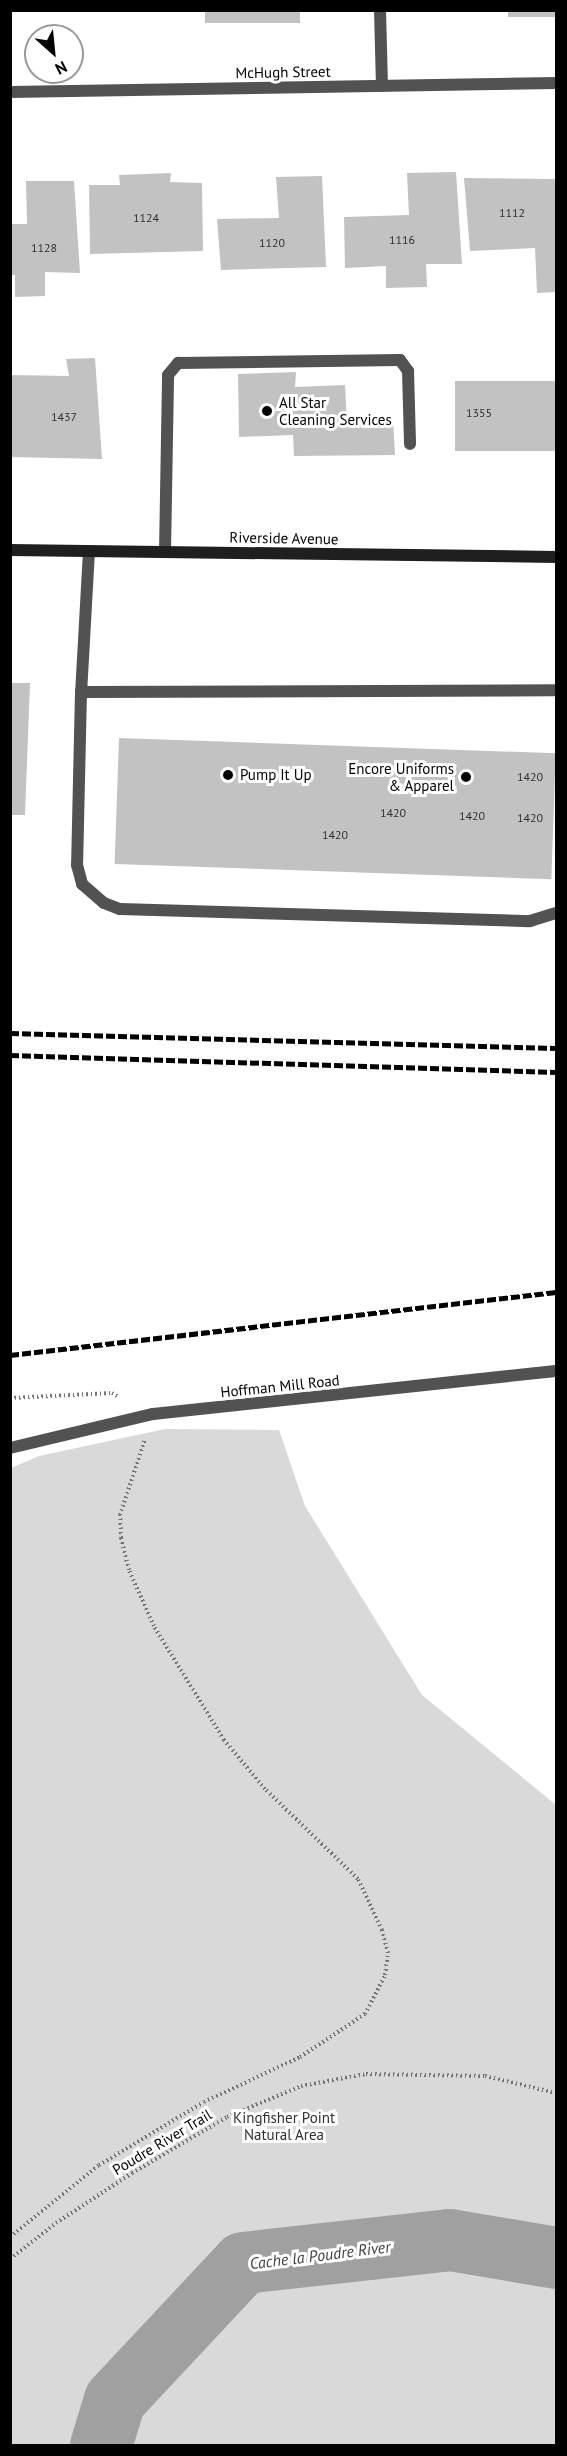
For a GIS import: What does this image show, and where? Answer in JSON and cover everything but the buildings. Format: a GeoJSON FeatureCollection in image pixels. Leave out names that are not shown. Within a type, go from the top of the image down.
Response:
{"type":"FeatureCollection","features":[{"type":"Feature","properties":{"kind":"main road","name":"Riverside Avenue"},"geometry":{"type":"LineString","coordinates":[[10,550],[556,557]]}},
{"type":"Feature","properties":{"kind":"street"},"geometry":{"type":"LineString","coordinates":[[380,10],[382,86]]}},
{"type":"Feature","properties":{"kind":"street","name":"McHugh Street"},"geometry":{"type":"LineString","coordinates":[[10,92],[556,82]]}},
{"type":"Feature","properties":{"kind":"street"},"geometry":{"type":"LineString","coordinates":[[165,552],[168,375],[178,363],[400,360],[408,371],[410,444]]}},
{"type":"Feature","properties":{"kind":"street"},"geometry":{"type":"LineString","coordinates":[[89,551],[81,692],[77,866],[82,884],[104,903],[120,909],[530,921],[556,913]]}},
{"type":"Feature","properties":{"kind":"street"},"geometry":{"type":"LineString","coordinates":[[81,692],[556,690]]}},
{"type":"Feature","properties":{"kind":"street","name":"Hoffman Mill Road"},"geometry":{"type":"LineString","coordinates":[[10,1448],[153,1414],[556,1371]]}},
{"type":"Feature","properties":{"kind":"path"},"geometry":{"type":"LineString","coordinates":[[10,1398],[112,1393],[153,1414],[120,1515],[129,1570],[154,1626],[224,1740],[265,1789],[358,1879],[382,1930],[388,1953],[385,1975],[364,2014],[300,2057],[204,2102],[99,2165],[10,2236]]}},
{"type":"Feature","properties":{"kind":"path","name":"Poudre River Trail"},"geometry":{"type":"LineString","coordinates":[[10,2259],[56,2223],[132,2173],[227,2118],[301,2086],[366,2074],[485,2076],[556,2093]]}},
{"type":"Feature","properties":{"kind":"green space","name":"Kingfisher Point Natural Area"},"geometry":{"type":"Polygon","coordinates":[[[165,1429],[279,1430],[305,1506],[422,1695],[556,1805],[556,2445],[11,2445],[11,1468],[39,1456],[165,1429]]]}},
{"type":"Feature","properties":{"kind":"waterway","name":"Cache la Poudre River"},"geometry":{"type":"LineString","coordinates":[[101,2446],[115,2400],[243,2263],[450,2240],[556,2258]]}},
{"type":"Feature","properties":{"kind":"railway"},"geometry":{"type":"LineString","coordinates":[[10,1033],[556,1048]]}},
{"type":"Feature","properties":{"kind":"railway"},"geometry":{"type":"LineString","coordinates":[[10,1055],[556,1072]]}},
{"type":"Feature","properties":{"kind":"railway"},"geometry":{"type":"LineString","coordinates":[[10,1355],[556,1292]]}},
{"type":"Feature","properties":{"kind":"place","name":"All Star Cleaning Services"},"geometry":{"type":"Point","coordinates":[267,411]}},
{"type":"Feature","properties":{"kind":"place","name":"Pump It Up"},"geometry":{"type":"Point","coordinates":[228,775]}},
{"type":"Feature","properties":{"kind":"place","name":"Encore Uniforms & Apparel"},"geometry":{"type":"Point","coordinates":[466,777]}}]}
